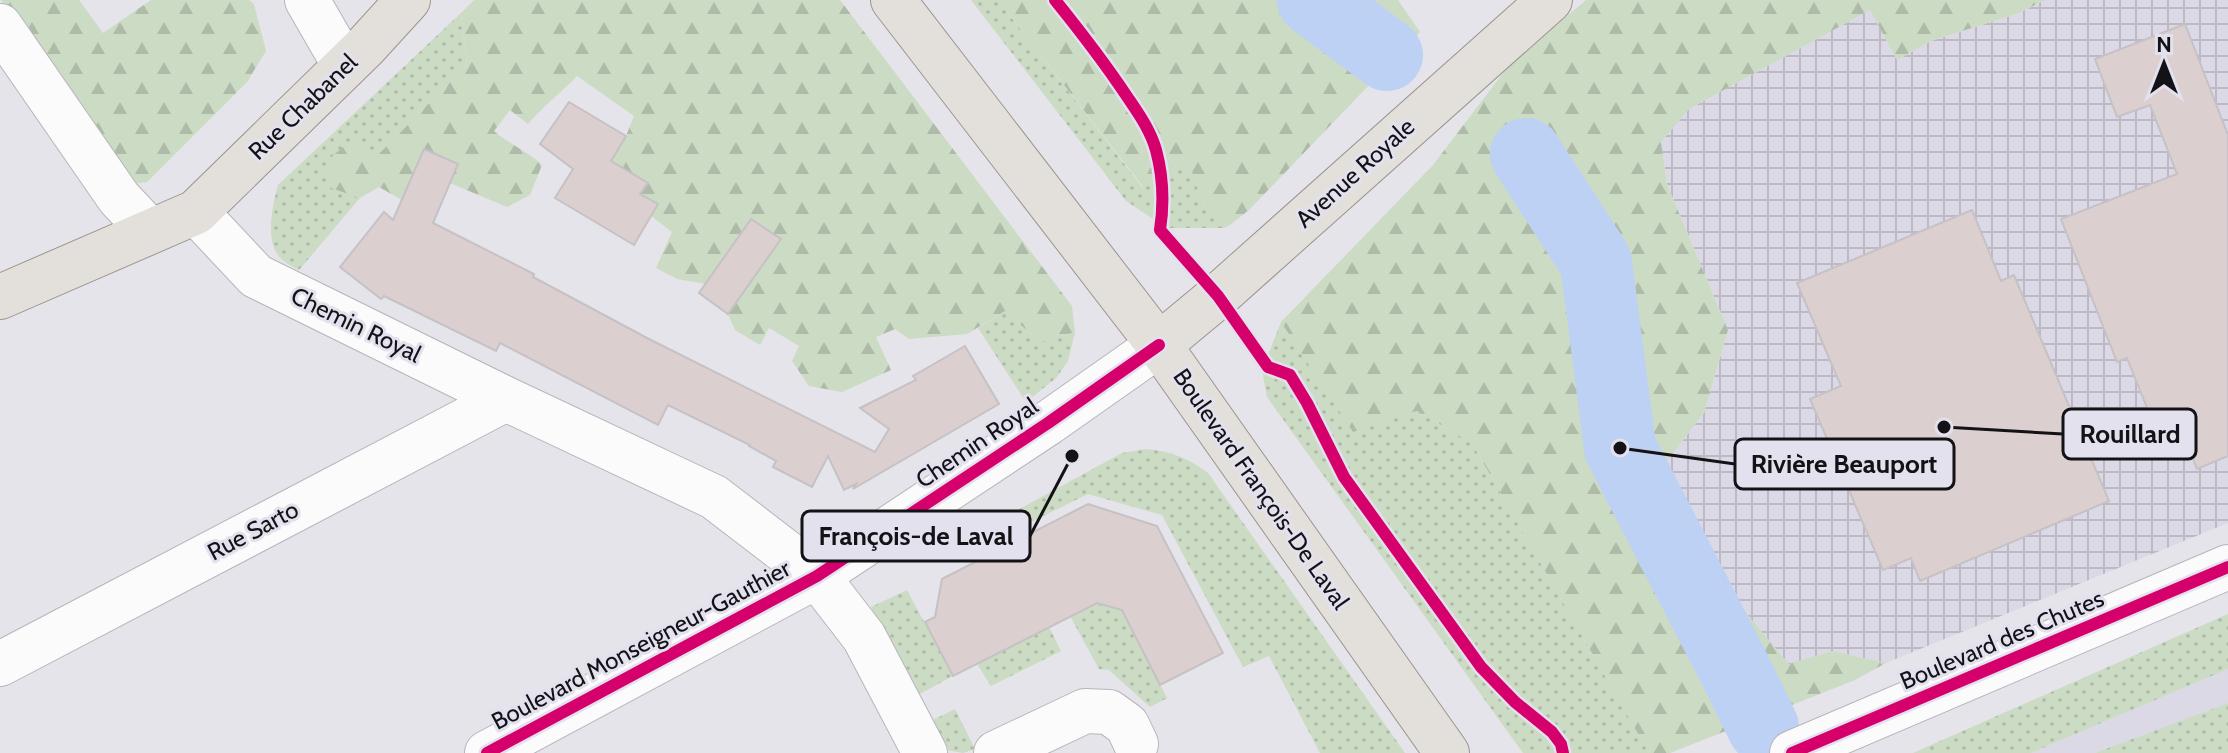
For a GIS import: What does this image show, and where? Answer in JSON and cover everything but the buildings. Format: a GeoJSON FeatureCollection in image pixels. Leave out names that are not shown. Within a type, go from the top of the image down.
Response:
{"type":"FeatureCollection","features":[{"type":"Feature","properties":{"kind":"main road","name":"Rue Chabanel"},"geometry":{"type":"LineString","coordinates":[[196,212],[366,46],[408,0]]}},
{"type":"Feature","properties":{"kind":"main road","name":"Boulevard François-De Laval"},"geometry":{"type":"LineString","coordinates":[[893,0],[1159,345],[1447,753]]}},
{"type":"Feature","properties":{"kind":"main road","name":"Avenue Royale"},"geometry":{"type":"LineString","coordinates":[[1159,345],[1550,0]]}},
{"type":"Feature","properties":{"kind":"main road"},"geometry":{"type":"LineString","coordinates":[[0,297],[196,212]]}},
{"type":"Feature","properties":{"kind":"street"},"geometry":{"type":"LineString","coordinates":[[307,0],[345,66]]}},
{"type":"Feature","properties":{"kind":"street"},"geometry":{"type":"LineString","coordinates":[[0,26],[119,198],[150,231]]}},
{"type":"Feature","properties":{"kind":"street","name":"Chemin Royal"},"geometry":{"type":"LineString","coordinates":[[196,212],[256,276],[714,497],[817,576],[1048,423],[1159,345]]}},
{"type":"Feature","properties":{"kind":"street","name":"Rue Sarto"},"geometry":{"type":"LineString","coordinates":[[0,664],[506,399]]}},
{"type":"Feature","properties":{"kind":"street","name":"Boulevard des Chutes"},"geometry":{"type":"LineString","coordinates":[[1792,753],[2228,567]]}},
{"type":"Feature","properties":{"kind":"street"},"geometry":{"type":"LineString","coordinates":[[817,576],[864,637],[925,753]]}},
{"type":"Feature","properties":{"kind":"street","name":"Boulevard Monseigneur-Gauthier"},"geometry":{"type":"LineString","coordinates":[[487,753],[817,576]]}},
{"type":"Feature","properties":{"kind":"street"},"geometry":{"type":"LineString","coordinates":[[996,753],[1085,711],[1109,712],[1127,725],[1136,744]]}},
{"type":"Feature","properties":{"kind":"shaded area"},"geometry":{"type":"Polygon","coordinates":[[[2045,0],[2228,0],[2228,523],[1886,663],[1832,651],[1789,665],[1713,574],[1666,462],[1704,413],[1728,330],[1667,184],[1661,142],[1689,109],[1870,10],[1897,60],[1931,41],[2019,13],[2045,0]]]}},
{"type":"Feature","properties":{"kind":"shaded area"},"geometry":{"type":"Polygon","coordinates":[[[2228,669],[2228,703],[2095,753],[2031,753],[2228,669]]]}},
{"type":"Feature","properties":{"kind":"green space"},"geometry":{"type":"Polygon","coordinates":[[[1,0],[79,0],[103,33],[151,0],[249,0],[254,4],[266,51],[247,82],[147,182],[121,185],[1,0]]]}},
{"type":"Feature","properties":{"kind":"green space"},"geometry":{"type":"Polygon","coordinates":[[[474,0],[840,0],[1072,306],[1075,332],[1040,342],[1005,311],[967,334],[909,339],[895,329],[876,337],[891,370],[842,392],[809,386],[792,361],[799,346],[769,328],[760,345],[735,330],[728,314],[780,239],[751,219],[706,284],[677,279],[656,268],[672,232],[651,216],[640,194],[647,183],[611,161],[634,116],[577,76],[528,124],[510,110],[494,131],[542,165],[530,195],[507,207],[450,183],[458,164],[424,149],[402,200],[379,187],[360,198],[331,188],[329,159],[349,142],[377,156],[467,65],[461,13],[474,0]]]}},
{"type":"Feature","properties":{"kind":"green space"},"geometry":{"type":"Polygon","coordinates":[[[971,0],[998,0],[1143,188],[1171,165],[1192,172],[1205,209],[1230,225],[1224,228],[1167,228],[1126,201],[971,0]]]}},
{"type":"Feature","properties":{"kind":"green space"},"geometry":{"type":"Polygon","coordinates":[[[998,0],[1398,0],[1420,32],[1249,210],[1230,225],[1205,209],[1192,172],[1171,165],[1144,188],[998,0]]]}},
{"type":"Feature","properties":{"kind":"green space"},"geometry":{"type":"Polygon","coordinates":[[[1586,0],[2045,0],[2019,13],[1931,41],[1897,60],[1870,10],[1689,109],[1661,142],[1667,184],[1728,330],[1704,413],[1666,462],[1713,574],[1789,664],[1832,651],[1886,663],[1855,680],[1670,753],[1649,753],[1472,443],[1417,411],[1353,432],[1281,322],[1433,165],[1510,64],[1586,0]]]}},
{"type":"Feature","properties":{"kind":"green space"},"geometry":{"type":"Polygon","coordinates":[[[461,13],[467,65],[377,157],[331,187],[360,198],[299,270],[285,262],[274,248],[271,230],[278,185],[461,13]]]}},
{"type":"Feature","properties":{"kind":"green space"},"geometry":{"type":"Polygon","coordinates":[[[1005,311],[1040,342],[1075,332],[1068,361],[1056,378],[1026,402],[978,328],[1005,311]]]}},
{"type":"Feature","properties":{"kind":"green space"},"geometry":{"type":"Polygon","coordinates":[[[1281,322],[1353,431],[1417,411],[1472,443],[1649,753],[1523,753],[1267,397],[1262,370],[1281,322]]]}},
{"type":"Feature","properties":{"kind":"green space"},"geometry":{"type":"Polygon","coordinates":[[[1146,449],[1179,456],[1208,473],[1405,753],[1320,753],[1269,656],[1243,667],[1162,515],[1088,494],[964,555],[957,543],[1122,453],[1146,449]]]}},
{"type":"Feature","properties":{"kind":"green space"},"geometry":{"type":"Polygon","coordinates":[[[907,590],[953,676],[916,696],[871,607],[907,590]]]}},
{"type":"Feature","properties":{"kind":"green space"},"geometry":{"type":"Polygon","coordinates":[[[1097,603],[1122,610],[1167,698],[1150,707],[1109,670],[1099,669],[1070,616],[1097,603]]]}},
{"type":"Feature","properties":{"kind":"green space"},"geometry":{"type":"Polygon","coordinates":[[[2228,614],[2228,669],[2031,753],[1913,753],[2228,614]]]}},
{"type":"Feature","properties":{"kind":"green space"},"geometry":{"type":"Polygon","coordinates":[[[1049,627],[1061,651],[991,686],[977,664],[1049,627]]]}},
{"type":"Feature","properties":{"kind":"green space"},"geometry":{"type":"Polygon","coordinates":[[[2228,703],[2228,753],[2095,753],[2228,703]]]}},
{"type":"Feature","properties":{"kind":"green space"},"geometry":{"type":"Polygon","coordinates":[[[955,709],[975,749],[963,753],[947,750],[933,720],[955,709]]]}},
{"type":"Feature","properties":{"kind":"waterway"},"geometry":{"type":"LineString","coordinates":[[1313,0],[1387,55]]}},
{"type":"Feature","properties":{"kind":"waterway"},"geometry":{"type":"LineString","coordinates":[[1526,154],[1596,262],[1620,448],[1763,727]]}},
{"type":"Feature","properties":{"kind":"cycle path"},"geometry":{"type":"LineString","coordinates":[[1055,0],[1109,71],[1150,135],[1161,180],[1160,230],[1218,296],[1268,367],[1290,375],[1344,477],[1481,667],[1515,702],[1552,732],[1561,744],[1563,753]]}},
{"type":"Feature","properties":{"kind":"cycle path"},"geometry":{"type":"LineString","coordinates":[[487,753],[817,576],[1048,423],[1159,345]]}},
{"type":"Feature","properties":{"kind":"cycle path"},"geometry":{"type":"LineString","coordinates":[[1792,753],[2228,567]]}},
{"type":"Feature","properties":{"kind":"place","name":"Rouillard"},"geometry":{"type":"Point","coordinates":[1944,427]}},
{"type":"Feature","properties":{"kind":"place","name":"Rivière Beauport"},"geometry":{"type":"Point","coordinates":[1620,448]}},
{"type":"Feature","properties":{"kind":"place","name":"François-de Laval"},"geometry":{"type":"Point","coordinates":[1072,456]}}]}
